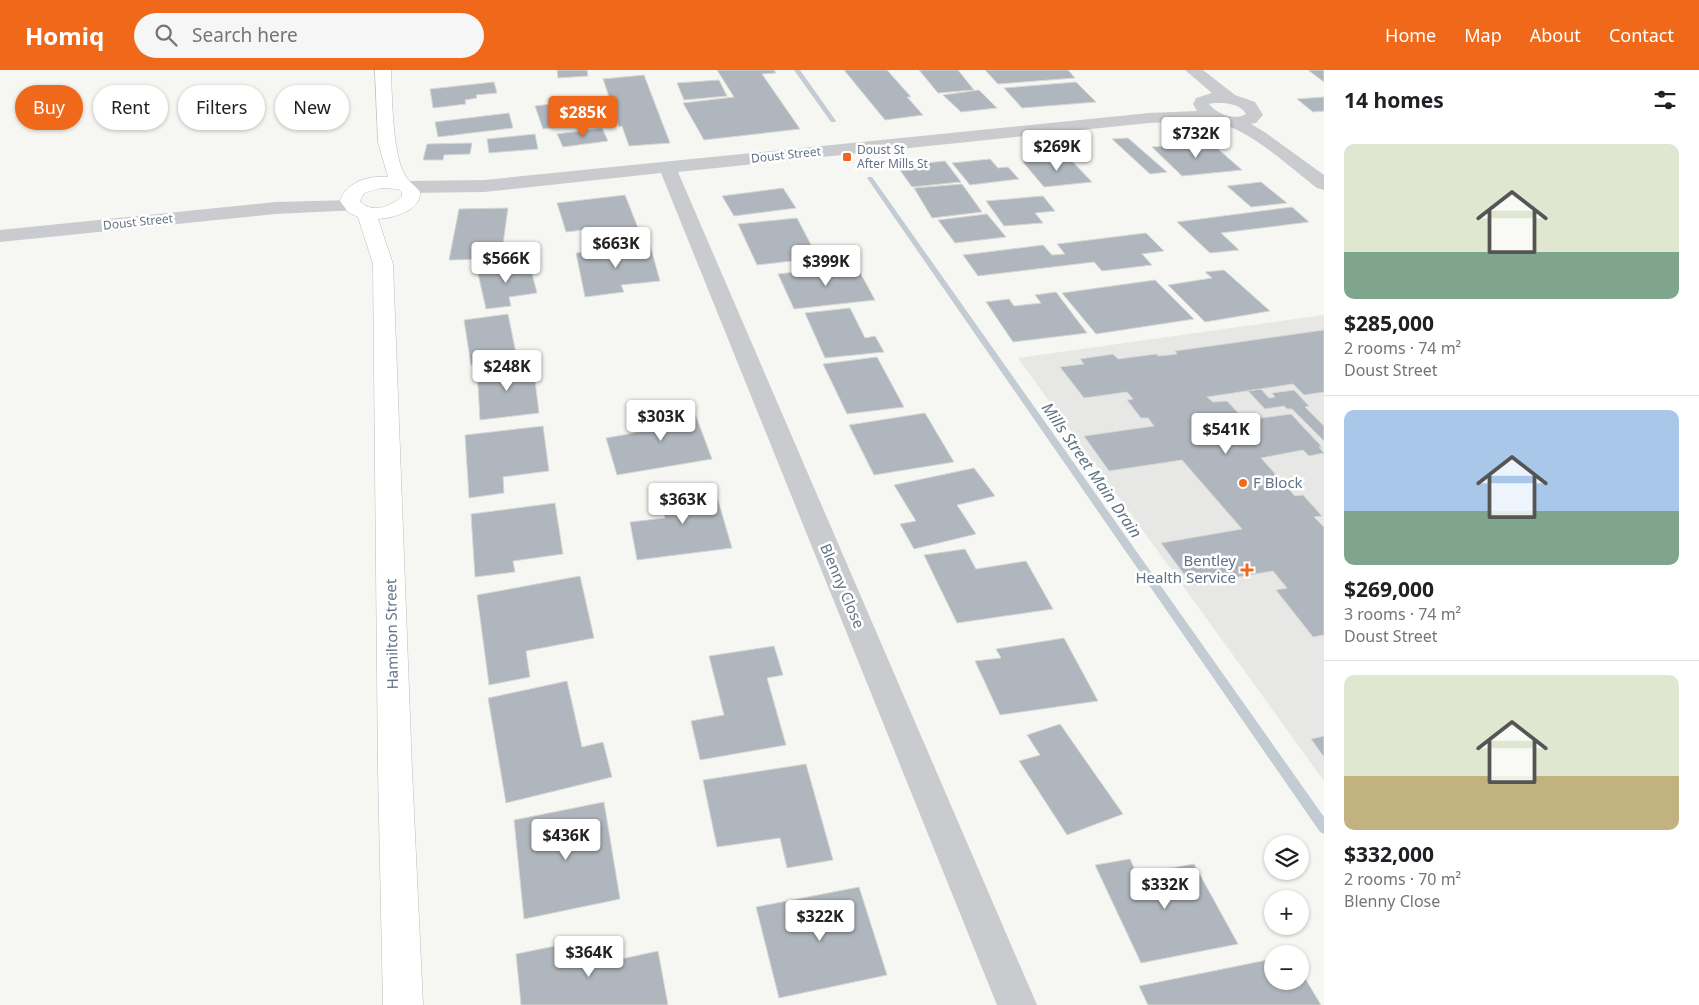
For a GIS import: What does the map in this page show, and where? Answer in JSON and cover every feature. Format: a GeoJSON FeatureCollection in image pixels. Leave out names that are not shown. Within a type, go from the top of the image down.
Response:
{"type":"FeatureCollection","features":[{"type":"Feature","properties":{"kind":"main road"},"geometry":{"type":"LineString","coordinates":[[383,70],[385,141],[394,172],[404,195]]}},
{"type":"Feature","properties":{"kind":"main road"},"geometry":{"type":"LineString","coordinates":[[359,199],[385,141]]}},
{"type":"Feature","properties":{"kind":"main road"},"geometry":{"type":"LineString","coordinates":[[359,199],[381,182],[404,195]]}},
{"type":"Feature","properties":{"kind":"main road"},"geometry":{"type":"LineString","coordinates":[[359,199],[383,213],[404,195]]}},
{"type":"Feature","properties":{"kind":"main road","name":"Hamilton Street"},"geometry":{"type":"LineString","coordinates":[[403,1005],[395,770],[383,264],[404,195]]}},
{"type":"Feature","properties":{"kind":"main road","name":"Hamilton Street"},"geometry":{"type":"LineString","coordinates":[[359,199],[383,264]]}},
{"type":"Feature","properties":{"kind":"street"},"geometry":{"type":"LineString","coordinates":[[1187,72],[1230,99],[1251,107],[1255,111],[1253,118]]}},
{"type":"Feature","properties":{"kind":"street"},"geometry":{"type":"LineString","coordinates":[[1187,72],[1200,90],[1204,102],[1203,110],[1213,116],[1232,121],[1253,118]]}},
{"type":"Feature","properties":{"kind":"street","name":"Doust Street"},"geometry":{"type":"LineString","coordinates":[[1149,118],[1204,102],[1230,99]]}},
{"type":"Feature","properties":{"kind":"street","name":"Doust Street"},"geometry":{"type":"LineString","coordinates":[[404,195],[1149,118],[1213,116]]}},
{"type":"Feature","properties":{"kind":"street"},"geometry":{"type":"LineString","coordinates":[[1253,118],[1324,172]]}},
{"type":"Feature","properties":{"kind":"street"},"geometry":{"type":"LineString","coordinates":[[1232,121],[1267,142],[1324,184]]}},
{"type":"Feature","properties":{"kind":"street","name":"Blenny Close"},"geometry":{"type":"LineString","coordinates":[[667,167],[1017,1005]]}},
{"type":"Feature","properties":{"kind":"street","name":"Doust Street"},"geometry":{"type":"LineString","coordinates":[[1,238],[359,199]]}},
{"type":"Feature","properties":{"kind":"shaded area","name":"Bentley Health Service"},"geometry":{"type":"Polygon","coordinates":[[[1324,315],[1324,781],[1018,358],[1324,315]]]}},
{"type":"Feature","properties":{"kind":"building"},"geometry":{"type":"Polygon","coordinates":[[[557,70],[587,70],[588,76],[558,78],[557,70]]]}},
{"type":"Feature","properties":{"kind":"building"},"geometry":{"type":"Polygon","coordinates":[[[717,70],[774,70],[776,73],[762,74],[800,129],[704,140],[683,103],[734,97],[717,70]]]}},
{"type":"Feature","properties":{"kind":"building"},"geometry":{"type":"Polygon","coordinates":[[[844,70],[887,70],[911,97],[907,97],[923,115],[885,120],[844,70]]]}},
{"type":"Feature","properties":{"kind":"building"},"geometry":{"type":"Polygon","coordinates":[[[919,70],[958,70],[974,90],[938,93],[919,70]]]}},
{"type":"Feature","properties":{"kind":"building"},"geometry":{"type":"Polygon","coordinates":[[[985,70],[1068,70],[1075,78],[998,84],[985,70]]]}},
{"type":"Feature","properties":{"kind":"building"},"geometry":{"type":"Polygon","coordinates":[[[1308,70],[1324,70],[1324,82],[1308,70]]]}},
{"type":"Feature","properties":{"kind":"building"},"geometry":{"type":"Polygon","coordinates":[[[644,75],[670,143],[629,146],[622,126],[619,127],[603,79],[644,75]]]}},
{"type":"Feature","properties":{"kind":"building"},"geometry":{"type":"Polygon","coordinates":[[[719,80],[727,96],[684,100],[677,83],[719,80]]]}},
{"type":"Feature","properties":{"kind":"building"},"geometry":{"type":"Polygon","coordinates":[[[494,82],[497,93],[476,95],[477,98],[465,100],[466,104],[433,108],[430,89],[494,82]]]}},
{"type":"Feature","properties":{"kind":"building"},"geometry":{"type":"Polygon","coordinates":[[[1076,82],[1096,102],[1022,108],[1004,88],[1076,82]]]}},
{"type":"Feature","properties":{"kind":"building"},"geometry":{"type":"Polygon","coordinates":[[[979,90],[997,108],[961,112],[943,95],[979,90]]]}},
{"type":"Feature","properties":{"kind":"building"},"geometry":{"type":"Polygon","coordinates":[[[1324,97],[1324,111],[1313,112],[1297,99],[1324,97]]]}},
{"type":"Feature","properties":{"kind":"building"},"geometry":{"type":"Polygon","coordinates":[[[594,99],[604,122],[543,129],[535,106],[594,99]]]}},
{"type":"Feature","properties":{"kind":"building"},"geometry":{"type":"Polygon","coordinates":[[[509,113],[513,128],[438,137],[435,122],[509,113]]]}},
{"type":"Feature","properties":{"kind":"building"},"geometry":{"type":"Polygon","coordinates":[[[602,128],[608,141],[563,147],[557,134],[602,128]]]}},
{"type":"Feature","properties":{"kind":"building"},"geometry":{"type":"Polygon","coordinates":[[[535,134],[538,149],[489,153],[487,139],[535,134]]]}},
{"type":"Feature","properties":{"kind":"building"},"geometry":{"type":"Polygon","coordinates":[[[1128,138],[1167,172],[1150,174],[1112,139],[1128,138]]]}},
{"type":"Feature","properties":{"kind":"building"},"geometry":{"type":"Polygon","coordinates":[[[1210,142],[1242,170],[1182,176],[1152,147],[1210,142]]]}},
{"type":"Feature","properties":{"kind":"building"},"geometry":{"type":"Polygon","coordinates":[[[472,143],[470,154],[444,155],[443,160],[423,160],[427,144],[472,143]]]}},
{"type":"Feature","properties":{"kind":"building"},"geometry":{"type":"Polygon","coordinates":[[[1069,158],[1092,182],[1044,187],[1023,162],[1069,158]]]}},
{"type":"Feature","properties":{"kind":"building"},"geometry":{"type":"Polygon","coordinates":[[[990,159],[998,168],[1008,167],[1019,179],[970,185],[952,163],[990,159]]]}},
{"type":"Feature","properties":{"kind":"building"},"geometry":{"type":"Polygon","coordinates":[[[945,161],[961,182],[912,187],[897,166],[945,161]]]}},
{"type":"Feature","properties":{"kind":"building"},"geometry":{"type":"Polygon","coordinates":[[[1261,182],[1287,203],[1251,207],[1227,186],[1261,182]]]}},
{"type":"Feature","properties":{"kind":"building"},"geometry":{"type":"Polygon","coordinates":[[[962,184],[982,212],[932,218],[914,188],[962,184]]]}},
{"type":"Feature","properties":{"kind":"building"},"geometry":{"type":"Polygon","coordinates":[[[783,188],[796,208],[734,216],[722,196],[783,188]]]}},
{"type":"Feature","properties":{"kind":"building"},"geometry":{"type":"Polygon","coordinates":[[[625,195],[642,238],[605,243],[599,228],[566,232],[557,203],[625,195]]]}},
{"type":"Feature","properties":{"kind":"building"},"geometry":{"type":"Polygon","coordinates":[[[1043,196],[1055,211],[1035,213],[1043,223],[1004,226],[986,201],[1043,196]]]}},
{"type":"Feature","properties":{"kind":"building"},"geometry":{"type":"Polygon","coordinates":[[[1292,207],[1309,222],[1221,233],[1239,250],[1210,253],[1177,222],[1292,207]]]}},
{"type":"Feature","properties":{"kind":"building"},"geometry":{"type":"Polygon","coordinates":[[[508,208],[501,259],[449,260],[459,209],[508,208]]]}},
{"type":"Feature","properties":{"kind":"building"},"geometry":{"type":"Polygon","coordinates":[[[987,214],[1006,237],[955,243],[938,220],[987,214]]]}},
{"type":"Feature","properties":{"kind":"building"},"geometry":{"type":"Polygon","coordinates":[[[797,218],[818,258],[757,265],[738,224],[797,218]]]}},
{"type":"Feature","properties":{"kind":"building"},"geometry":{"type":"Polygon","coordinates":[[[1146,233],[1164,251],[1142,254],[1152,265],[1102,271],[1094,262],[978,276],[963,255],[1043,245],[1052,255],[1065,254],[1057,244],[1146,233]]]}},
{"type":"Feature","properties":{"kind":"building"},"geometry":{"type":"Polygon","coordinates":[[[650,245],[660,281],[621,285],[624,292],[585,297],[576,253],[650,245]]]}},
{"type":"Feature","properties":{"kind":"building"},"geometry":{"type":"Polygon","coordinates":[[[529,262],[537,293],[509,297],[511,306],[486,309],[477,269],[529,262]]]}},
{"type":"Feature","properties":{"kind":"building"},"geometry":{"type":"Polygon","coordinates":[[[856,265],[875,300],[794,309],[778,274],[856,265]]]}},
{"type":"Feature","properties":{"kind":"building"},"geometry":{"type":"Polygon","coordinates":[[[1224,270],[1270,311],[1205,322],[1168,285],[1212,278],[1205,272],[1224,270]]]}},
{"type":"Feature","properties":{"kind":"building"},"geometry":{"type":"Polygon","coordinates":[[[1155,280],[1194,319],[1096,334],[1062,293],[1155,280]]]}},
{"type":"Feature","properties":{"kind":"building"},"geometry":{"type":"Polygon","coordinates":[[[1056,292],[1087,333],[1013,342],[986,302],[1009,299],[1014,306],[1041,303],[1035,295],[1056,292]]]}},
{"type":"Feature","properties":{"kind":"building"},"geometry":{"type":"Polygon","coordinates":[[[850,308],[865,338],[875,336],[884,352],[825,358],[805,313],[850,308]]]}},
{"type":"Feature","properties":{"kind":"building"},"geometry":{"type":"Polygon","coordinates":[[[508,314],[517,358],[471,365],[464,320],[508,314]]]}},
{"type":"Feature","properties":{"kind":"building","name":"F Block"},"geometry":{"type":"Polygon","coordinates":[[[1324,330],[1324,392],[1304,395],[1293,384],[1207,397],[1213,402],[1227,401],[1241,416],[1226,418],[1230,422],[1291,414],[1322,447],[1319,447],[1324,453],[1309,456],[1303,450],[1261,458],[1295,496],[1303,495],[1322,516],[1314,517],[1324,527],[1324,635],[1313,637],[1276,590],[1287,588],[1273,571],[1192,585],[1161,543],[1242,529],[1182,460],[1109,471],[1084,436],[1154,426],[1148,418],[1141,418],[1127,400],[1133,399],[1127,392],[1084,398],[1060,367],[1084,364],[1080,359],[1113,354],[1118,359],[1156,354],[1159,356],[1177,354],[1175,351],[1324,330]]]}},
{"type":"Feature","properties":{"kind":"building"},"geometry":{"type":"Polygon","coordinates":[[[877,357],[904,407],[847,414],[823,364],[877,357]]]}},
{"type":"Feature","properties":{"kind":"building"},"geometry":{"type":"Polygon","coordinates":[[[533,364],[539,413],[480,420],[477,370],[533,364]]]}},
{"type":"Feature","properties":{"kind":"building"},"geometry":{"type":"Polygon","coordinates":[[[1261,389],[1269,398],[1275,397],[1272,393],[1294,390],[1309,406],[1305,407],[1324,426],[1324,441],[1292,409],[1287,409],[1284,406],[1265,409],[1248,391],[1261,389]]]}},
{"type":"Feature","properties":{"kind":"building"},"geometry":{"type":"Polygon","coordinates":[[[691,403],[712,459],[617,475],[606,438],[651,430],[645,411],[691,403]]]}},
{"type":"Feature","properties":{"kind":"building"},"geometry":{"type":"Polygon","coordinates":[[[925,413],[954,462],[874,475],[849,425],[925,413]]]}},
{"type":"Feature","properties":{"kind":"building"},"geometry":{"type":"Polygon","coordinates":[[[543,426],[549,471],[503,477],[504,493],[469,498],[465,435],[543,426]]]}},
{"type":"Feature","properties":{"kind":"building"},"geometry":{"type":"Polygon","coordinates":[[[974,468],[995,496],[957,505],[976,534],[914,549],[900,524],[916,521],[894,485],[974,468]]]}},
{"type":"Feature","properties":{"kind":"building"},"geometry":{"type":"Polygon","coordinates":[[[713,483],[732,548],[637,560],[630,522],[665,518],[658,490],[713,483]]]}},
{"type":"Feature","properties":{"kind":"building"},"geometry":{"type":"Polygon","coordinates":[[[555,503],[563,554],[513,561],[515,572],[475,577],[471,514],[555,503]]]}},
{"type":"Feature","properties":{"kind":"building"},"geometry":{"type":"Polygon","coordinates":[[[965,549],[976,569],[1026,561],[1053,609],[957,623],[924,555],[965,549]]]}},
{"type":"Feature","properties":{"kind":"building"},"geometry":{"type":"Polygon","coordinates":[[[580,576],[594,638],[526,651],[530,677],[489,685],[477,595],[580,576]]]}},
{"type":"Feature","properties":{"kind":"building"},"geometry":{"type":"Polygon","coordinates":[[[1064,638],[1098,701],[1000,715],[975,661],[1001,658],[996,649],[1064,638]]]}},
{"type":"Feature","properties":{"kind":"building"},"geometry":{"type":"Polygon","coordinates":[[[774,646],[783,675],[767,678],[786,745],[700,760],[691,721],[724,715],[709,656],[774,646]]]}},
{"type":"Feature","properties":{"kind":"building"},"geometry":{"type":"Polygon","coordinates":[[[567,681],[582,747],[603,742],[612,777],[506,803],[488,698],[567,681]]]}},
{"type":"Feature","properties":{"kind":"building"},"geometry":{"type":"Polygon","coordinates":[[[1060,724],[1123,814],[1067,835],[1019,761],[1040,755],[1027,735],[1060,724]]]}},
{"type":"Feature","properties":{"kind":"building"},"geometry":{"type":"Polygon","coordinates":[[[1324,736],[1324,757],[1311,739],[1324,736]]]}},
{"type":"Feature","properties":{"kind":"building"},"geometry":{"type":"Polygon","coordinates":[[[806,764],[833,860],[787,868],[780,838],[717,847],[703,780],[806,764]]]}},
{"type":"Feature","properties":{"kind":"building"},"geometry":{"type":"Polygon","coordinates":[[[604,802],[620,899],[524,919],[514,820],[604,802]]]}},
{"type":"Feature","properties":{"kind":"building"},"geometry":{"type":"Polygon","coordinates":[[[1130,859],[1137,874],[1194,864],[1238,944],[1141,963],[1095,865],[1130,859]]]}},
{"type":"Feature","properties":{"kind":"building"},"geometry":{"type":"Polygon","coordinates":[[[859,887],[887,975],[779,998],[756,907],[859,887]]]}},
{"type":"Feature","properties":{"kind":"building"},"geometry":{"type":"Polygon","coordinates":[[[594,938],[598,964],[658,951],[668,1005],[521,1005],[516,954],[594,938]]]}},
{"type":"Feature","properties":{"kind":"building"},"geometry":{"type":"Polygon","coordinates":[[[1264,961],[1264,990],[1309,990],[1309,985],[1321,1005],[1148,1005],[1139,986],[1264,961]]]}},
{"type":"Feature","properties":{"kind":"waterway","name":"Mills Street Main Drain"},"geometry":{"type":"LineString","coordinates":[[797,70],[833,121]]}},
{"type":"Feature","properties":{"kind":"waterway","name":"Mills Street Main Drain"},"geometry":{"type":"LineString","coordinates":[[870,178],[1324,828]]}},
{"type":"Feature","properties":{"kind":"place","name":"Doust St After Mills St"},"geometry":{"type":"Point","coordinates":[847,157]}},
{"type":"Feature","properties":{"kind":"place","name":"F Block"},"geometry":{"type":"Point","coordinates":[1243,483]}},
{"type":"Feature","properties":{"kind":"place","name":"Bentley Health Service"},"geometry":{"type":"Point","coordinates":[1247,570]}}]}
